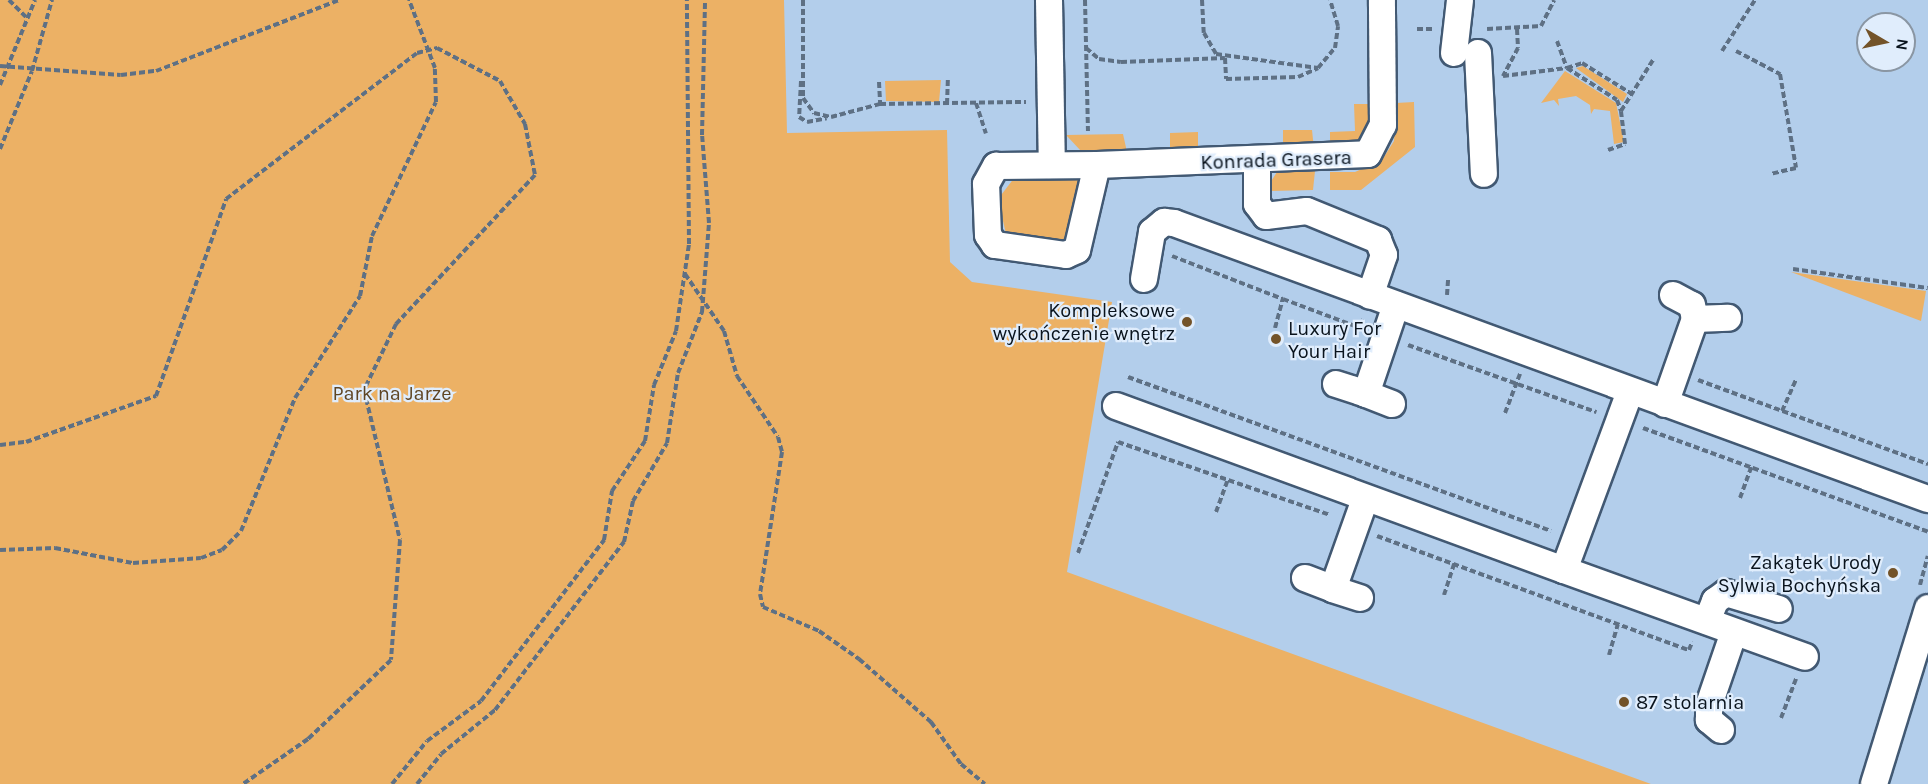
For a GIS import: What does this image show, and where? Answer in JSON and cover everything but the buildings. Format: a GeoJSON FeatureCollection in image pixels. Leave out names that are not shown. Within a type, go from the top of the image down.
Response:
{"type":"FeatureCollection","features":[{"type":"Feature","properties":{"kind":"street"},"geometry":{"type":"LineString","coordinates":[[1049,0],[1052,165]]}},
{"type":"Feature","properties":{"kind":"street","name":"Konrada Grasera"},"geometry":{"type":"LineString","coordinates":[[1097,165],[1077,250],[1066,255],[994,245],[988,235],[989,174],[996,166],[1257,162],[1362,157],[1376,147],[1384,116],[1382,0]]}},
{"type":"Feature","properties":{"kind":"street"},"geometry":{"type":"LineString","coordinates":[[1460,0],[1462,45],[1484,174]]}},
{"type":"Feature","properties":{"kind":"street"},"geometry":{"type":"LineString","coordinates":[[1257,162],[1257,204],[1266,216],[1306,211],[1378,240],[1384,255],[1370,296]]}},
{"type":"Feature","properties":{"kind":"street"},"geometry":{"type":"LineString","coordinates":[[1144,279],[1149,248],[1156,226],[1174,222],[1928,500]]}},
{"type":"Feature","properties":{"kind":"street"},"geometry":{"type":"LineString","coordinates":[[1673,295],[1692,305],[1695,319],[1673,407]]}},
{"type":"Feature","properties":{"kind":"street"},"geometry":{"type":"LineString","coordinates":[[1366,394],[1406,309]]}},
{"type":"Feature","properties":{"kind":"street"},"geometry":{"type":"LineString","coordinates":[[1695,319],[1728,318]]}},
{"type":"Feature","properties":{"kind":"street"},"geometry":{"type":"LineString","coordinates":[[1336,384],[1392,404]]}},
{"type":"Feature","properties":{"kind":"street"},"geometry":{"type":"LineString","coordinates":[[1564,570],[1630,392]]}},
{"type":"Feature","properties":{"kind":"street"},"geometry":{"type":"LineString","coordinates":[[1116,406],[1376,503],[1805,657]]}},
{"type":"Feature","properties":{"kind":"street"},"geometry":{"type":"LineString","coordinates":[[1334,589],[1376,503]]}},
{"type":"Feature","properties":{"kind":"street"},"geometry":{"type":"LineString","coordinates":[[1305,578],[1360,598]]}},
{"type":"Feature","properties":{"kind":"street"},"geometry":{"type":"LineString","coordinates":[[1703,620],[1715,601],[1726,593],[1779,609]]}},
{"type":"Feature","properties":{"kind":"street"},"geometry":{"type":"LineString","coordinates":[[1874,784],[1928,608]]}},
{"type":"Feature","properties":{"kind":"street"},"geometry":{"type":"LineString","coordinates":[[1721,730],[1709,720],[1709,705],[1734,632]]}},
{"type":"Feature","properties":{"kind":"path"},"geometry":{"type":"LineString","coordinates":[[9,0],[28,19]]}},
{"type":"Feature","properties":{"kind":"path"},"geometry":{"type":"LineString","coordinates":[[0,85],[35,0]]}},
{"type":"Feature","properties":{"kind":"path"},"geometry":{"type":"LineString","coordinates":[[0,149],[32,71],[52,0]]}},
{"type":"Feature","properties":{"kind":"path"},"geometry":{"type":"LineString","coordinates":[[0,66],[32,71],[121,75],[170,68],[339,0]]}},
{"type":"Feature","properties":{"kind":"path"},"geometry":{"type":"LineString","coordinates":[[0,550],[55,548],[133,562],[201,558],[222,550],[241,531],[295,398],[340,335],[360,296],[372,236],[424,135],[437,80],[409,0]]}},
{"type":"Feature","properties":{"kind":"path"},"geometry":{"type":"LineString","coordinates":[[392,784],[427,741],[481,701],[604,540],[612,491],[645,441],[654,385],[676,331],[689,244],[687,0]]}},
{"type":"Feature","properties":{"kind":"path"},"geometry":{"type":"LineString","coordinates":[[417,784],[441,754],[495,710],[624,542],[633,501],[667,444],[678,373],[703,300],[709,224],[702,135],[705,0]]}},
{"type":"Feature","properties":{"kind":"path"},"geometry":{"type":"LineString","coordinates":[[803,0],[805,105],[831,117]]}},
{"type":"Feature","properties":{"kind":"path"},"geometry":{"type":"LineString","coordinates":[[1085,0],[1088,131]]}},
{"type":"Feature","properties":{"kind":"path"},"geometry":{"type":"LineString","coordinates":[[1202,0],[1206,39],[1226,58],[1226,79],[1298,76],[1318,68],[1337,41],[1330,0]]}},
{"type":"Feature","properties":{"kind":"path"},"geometry":{"type":"LineString","coordinates":[[1417,29],[1462,45],[1517,29],[1542,26],[1554,0]]}},
{"type":"Feature","properties":{"kind":"path"},"geometry":{"type":"LineString","coordinates":[[1722,51],[1755,0]]}},
{"type":"Feature","properties":{"kind":"path"},"geometry":{"type":"LineString","coordinates":[[1517,29],[1518,48],[1503,76],[1567,68],[1582,63],[1632,94]]}},
{"type":"Feature","properties":{"kind":"path"},"geometry":{"type":"LineString","coordinates":[[1557,40],[1567,68],[1617,100],[1626,144],[1608,150]]}},
{"type":"Feature","properties":{"kind":"path"},"geometry":{"type":"LineString","coordinates":[[0,445],[26,442],[156,396],[226,199],[428,50],[437,48],[500,81],[525,124],[535,175],[396,324],[364,390],[400,540],[391,660],[308,739],[243,784]]}},
{"type":"Feature","properties":{"kind":"path"},"geometry":{"type":"LineString","coordinates":[[1086,48],[1099,59],[1121,62],[1226,58],[1318,68]]}},
{"type":"Feature","properties":{"kind":"path"},"geometry":{"type":"LineString","coordinates":[[1736,51],[1780,74],[1797,168],[1771,174]]}},
{"type":"Feature","properties":{"kind":"path"},"geometry":{"type":"LineString","coordinates":[[1621,111],[1653,60]]}},
{"type":"Feature","properties":{"kind":"path"},"geometry":{"type":"LineString","coordinates":[[803,75],[799,117],[807,122],[880,104],[1032,102]]}},
{"type":"Feature","properties":{"kind":"path"},"geometry":{"type":"LineString","coordinates":[[947,104],[948,79]]}},
{"type":"Feature","properties":{"kind":"path"},"geometry":{"type":"LineString","coordinates":[[879,82],[880,104]]}},
{"type":"Feature","properties":{"kind":"path"},"geometry":{"type":"LineString","coordinates":[[976,103],[986,133]]}},
{"type":"Feature","properties":{"kind":"path"},"geometry":{"type":"LineString","coordinates":[[1149,248],[1358,327],[1370,296]]}},
{"type":"Feature","properties":{"kind":"path"},"geometry":{"type":"LineString","coordinates":[[1793,269],[1928,288]]}},
{"type":"Feature","properties":{"kind":"path"},"geometry":{"type":"LineString","coordinates":[[685,274],[724,331],[737,376],[778,437],[782,452],[760,594],[763,607],[819,631],[859,659],[931,722],[961,764],[985,784]]}},
{"type":"Feature","properties":{"kind":"path"},"geometry":{"type":"LineString","coordinates":[[1275,328],[1283,299]]}},
{"type":"Feature","properties":{"kind":"path"},"geometry":{"type":"LineString","coordinates":[[1406,309],[1405,344],[1516,385],[1619,419],[1928,532]]}},
{"type":"Feature","properties":{"kind":"path"},"geometry":{"type":"LineString","coordinates":[[1505,412],[1528,354]]}},
{"type":"Feature","properties":{"kind":"path"},"geometry":{"type":"LineString","coordinates":[[1128,377],[1575,540]]}},
{"type":"Feature","properties":{"kind":"path"},"geometry":{"type":"LineString","coordinates":[[1673,407],[1692,378],[1928,464]]}},
{"type":"Feature","properties":{"kind":"path"},"geometry":{"type":"LineString","coordinates":[[1782,411],[1796,379]]}},
{"type":"Feature","properties":{"kind":"path"},"geometry":{"type":"LineString","coordinates":[[1078,553],[1118,442],[1329,518],[1340,489]]}},
{"type":"Feature","properties":{"kind":"path"},"geometry":{"type":"LineString","coordinates":[[1740,498],[1751,467]]}},
{"type":"Feature","properties":{"kind":"path"},"geometry":{"type":"LineString","coordinates":[[1215,512],[1227,481]]}},
{"type":"Feature","properties":{"kind":"path"},"geometry":{"type":"LineString","coordinates":[[1376,503],[1377,536],[1689,650],[1703,620]]}},
{"type":"Feature","properties":{"kind":"path"},"geometry":{"type":"LineString","coordinates":[[1444,595],[1454,564]]}},
{"type":"Feature","properties":{"kind":"path"},"geometry":{"type":"LineString","coordinates":[[1609,655],[1618,624]]}},
{"type":"Feature","properties":{"kind":"path"},"geometry":{"type":"LineString","coordinates":[[1782,718],[1805,657]]}},
{"type":"Feature","properties":{"kind":"green space","name":"Park na Jarze"},"geometry":{"type":"Polygon","coordinates":[[[0,0],[784,0],[787,133],[947,130],[950,262],[972,282],[1112,302],[1067,572],[1651,784],[0,784],[0,0]]]}},
{"type":"Feature","properties":{"kind":"green space"},"geometry":{"type":"Polygon","coordinates":[[[1583,66],[1627,94],[1623,102],[1576,68],[1583,66]]]}},
{"type":"Feature","properties":{"kind":"green space"},"geometry":{"type":"Polygon","coordinates":[[[1565,71],[1616,103],[1624,142],[1614,144],[1610,111],[1594,109],[1591,114],[1590,105],[1576,96],[1558,99],[1559,106],[1554,100],[1541,103],[1565,71]]]}},
{"type":"Feature","properties":{"kind":"green space"},"geometry":{"type":"Polygon","coordinates":[[[941,80],[939,102],[886,101],[885,81],[941,80]]]}},
{"type":"Feature","properties":{"kind":"green space"},"geometry":{"type":"Polygon","coordinates":[[[1414,102],[1415,147],[1361,190],[1330,190],[1330,172],[1355,172],[1382,160],[1394,141],[1396,103],[1414,102]]]}},
{"type":"Feature","properties":{"kind":"green space"},"geometry":{"type":"Polygon","coordinates":[[[1354,104],[1372,104],[1366,141],[1330,148],[1330,132],[1355,131],[1354,104]]]}},
{"type":"Feature","properties":{"kind":"green space"},"geometry":{"type":"Polygon","coordinates":[[[1283,130],[1312,130],[1314,149],[1283,150],[1283,130]]]}},
{"type":"Feature","properties":{"kind":"green space"},"geometry":{"type":"Polygon","coordinates":[[[1198,132],[1198,151],[1170,151],[1170,133],[1198,132]]]}},
{"type":"Feature","properties":{"kind":"green space"},"geometry":{"type":"Polygon","coordinates":[[[1123,134],[1127,152],[1081,151],[1066,135],[1123,134]]]}},
{"type":"Feature","properties":{"kind":"green space"},"geometry":{"type":"Polygon","coordinates":[[[1315,171],[1313,190],[1265,191],[1277,172],[1315,171]]]}},
{"type":"Feature","properties":{"kind":"green space"},"geometry":{"type":"Polygon","coordinates":[[[1015,177],[1077,178],[1081,183],[1069,237],[1055,242],[1006,234],[998,199],[1015,177]]]}},
{"type":"Feature","properties":{"kind":"green space"},"geometry":{"type":"Polygon","coordinates":[[[1791,272],[1926,291],[1921,321],[1791,272]]]}},
{"type":"Feature","properties":{"kind":"place","name":"Kompleksowe wykończenie wnętrz"},"geometry":{"type":"Point","coordinates":[1187,322]}},
{"type":"Feature","properties":{"kind":"place","name":"Luxury For Your Hair"},"geometry":{"type":"Point","coordinates":[1276,339]}},
{"type":"Feature","properties":{"kind":"place","name":"Zakątek Urody Sylwia Bochyńska"},"geometry":{"type":"Point","coordinates":[1893,573]}},
{"type":"Feature","properties":{"kind":"place","name":"87 stolarnia"},"geometry":{"type":"Point","coordinates":[1624,702]}}]}
